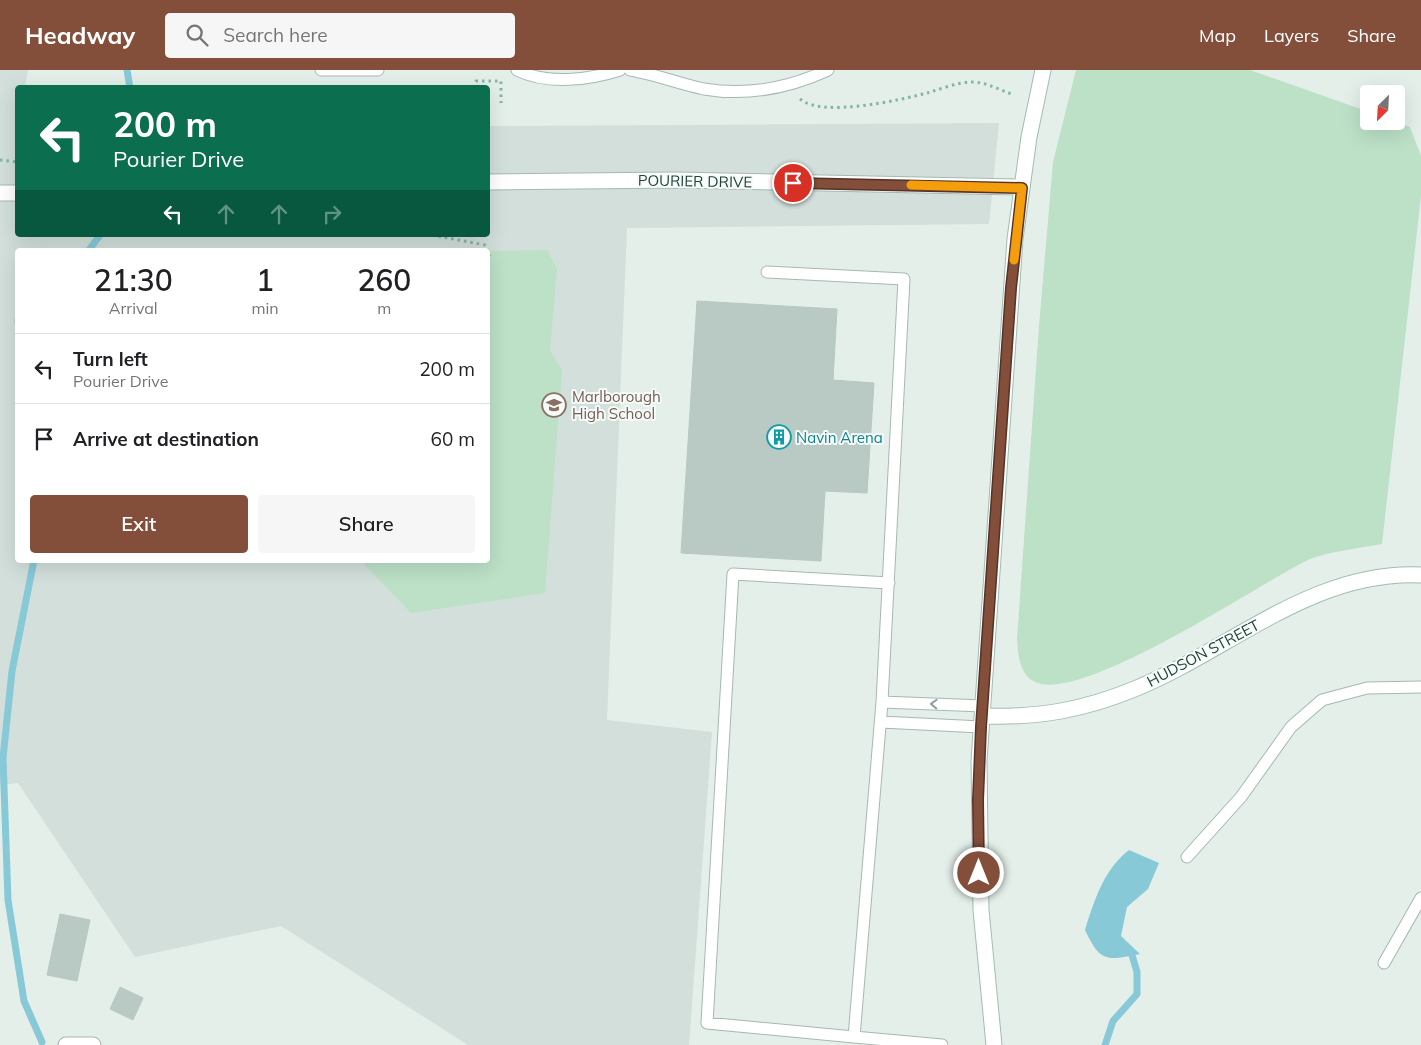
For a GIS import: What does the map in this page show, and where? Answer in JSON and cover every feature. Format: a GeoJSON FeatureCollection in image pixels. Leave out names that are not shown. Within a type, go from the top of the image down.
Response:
{"type":"FeatureCollection","features":[{"type":"Feature","properties":{"kind":"street"},"geometry":{"type":"LineString","coordinates":[[994,1045],[979,873],[978,800],[982,716],[1011,288],[1022,188],[1043,70]]}},
{"type":"Feature","properties":{"kind":"street","name":"POURIER DRIVE"},"geometry":{"type":"LineString","coordinates":[[490,182],[674,180],[1022,188]]}},
{"type":"Feature","properties":{"kind":"street"},"geometry":{"type":"LineString","coordinates":[[0,193],[15,192]]}},
{"type":"Feature","properties":{"kind":"street","name":"HUDSON STREET"},"geometry":{"type":"LineString","coordinates":[[982,716],[1016,717],[1058,714],[1111,698],[1166,675],[1270,616],[1320,594],[1356,581],[1381,576],[1421,575]]}},
{"type":"Feature","properties":{"kind":"street"},"geometry":{"type":"LineString","coordinates":[[66,1045],[93,1045]]}},
{"type":"Feature","properties":{"kind":"lane"},"geometry":{"type":"LineString","coordinates":[[321,70],[378,70]]}},
{"type":"Feature","properties":{"kind":"lane"},"geometry":{"type":"LineString","coordinates":[[517,70],[532,77],[596,78],[620,70]]}},
{"type":"Feature","properties":{"kind":"lane"},"geometry":{"type":"LineString","coordinates":[[630,70],[705,89],[740,92],[787,85],[828,70]]}},
{"type":"Feature","properties":{"kind":"lane"},"geometry":{"type":"LineString","coordinates":[[767,272],[904,279],[881,722],[854,1037]]}},
{"type":"Feature","properties":{"kind":"lane"},"geometry":{"type":"LineString","coordinates":[[888,583],[734,574],[707,1022],[942,1045]]}},
{"type":"Feature","properties":{"kind":"lane"},"geometry":{"type":"LineString","coordinates":[[1187,857],[1241,797],[1291,727],[1322,700],[1367,688],[1421,687]]}},
{"type":"Feature","properties":{"kind":"lane"},"geometry":{"type":"LineString","coordinates":[[882,702],[982,716]]}},
{"type":"Feature","properties":{"kind":"lane"},"geometry":{"type":"LineString","coordinates":[[881,722],[982,716]]}},
{"type":"Feature","properties":{"kind":"lane"},"geometry":{"type":"LineString","coordinates":[[1384,963],[1421,898]]}},
{"type":"Feature","properties":{"kind":"path"},"geometry":{"type":"LineString","coordinates":[[476,85],[476,81],[501,81],[500,103]]}},
{"type":"Feature","properties":{"kind":"path"},"geometry":{"type":"LineString","coordinates":[[798,97],[807,105],[856,106],[909,98],[971,82],[986,84],[1012,94]]}},
{"type":"Feature","properties":{"kind":"path"},"geometry":{"type":"LineString","coordinates":[[0,160],[15,162]]}},
{"type":"Feature","properties":{"kind":"path"},"geometry":{"type":"LineString","coordinates":[[443,237],[485,245],[486,248]]}},
{"type":"Feature","properties":{"kind":"shaded area","name":"Marlborough High School"},"geometry":{"type":"Polygon","coordinates":[[[0,70],[28,70],[25,85],[15,85],[15,237],[490,237],[490,126],[999,123],[989,224],[627,228],[607,720],[712,732],[689,1045],[468,1045],[281,926],[135,957],[18,783],[0,785],[0,70]]]}},
{"type":"Feature","properties":{"kind":"green space"},"geometry":{"type":"Polygon","coordinates":[[[1076,70],[1250,70],[1360,109],[1360,130],[1405,130],[1405,125],[1410,127],[1421,156],[1421,196],[1382,544],[1334,552],[1308,560],[1171,638],[1129,659],[1091,676],[1058,684],[1035,682],[1026,674],[1020,663],[1017,639],[1039,326],[1053,162],[1076,70]]]}},
{"type":"Feature","properties":{"kind":"green space"},"geometry":{"type":"Polygon","coordinates":[[[547,250],[557,269],[550,351],[562,370],[545,593],[411,613],[363,563],[490,563],[490,251],[547,250]]]}},
{"type":"Feature","properties":{"kind":"water"},"geometry":{"type":"Polygon","coordinates":[[[1129,850],[1159,863],[1148,889],[1127,907],[1121,936],[1140,954],[1119,958],[1105,957],[1095,948],[1085,930],[1096,897],[1106,876],[1129,850]]]}},
{"type":"Feature","properties":{"kind":"building","name":"Navin Arena"},"geometry":{"type":"Polygon","coordinates":[[[697,301],[837,309],[833,380],[874,383],[867,493],[825,491],[821,561],[681,553],[697,301]]]}},
{"type":"Feature","properties":{"kind":"building"},"geometry":{"type":"Polygon","coordinates":[[[60,914],[90,920],[77,981],[47,975],[60,914]]]}},
{"type":"Feature","properties":{"kind":"building"},"geometry":{"type":"Polygon","coordinates":[[[120,987],[143,998],[133,1020],[110,1009],[120,987]]]}},
{"type":"Feature","properties":{"kind":"waterway"},"geometry":{"type":"LineString","coordinates":[[127,70],[130,85]]}},
{"type":"Feature","properties":{"kind":"waterway"},"geometry":{"type":"LineString","coordinates":[[90,248],[99,237]]}},
{"type":"Feature","properties":{"kind":"waterway"},"geometry":{"type":"LineString","coordinates":[[33,563],[12,671],[3,758],[8,900],[24,1001],[42,1042]]}},
{"type":"Feature","properties":{"kind":"waterway"},"geometry":{"type":"LineString","coordinates":[[1105,1045],[1113,1021],[1137,994],[1137,972],[1132,955]]}},
{"type":"Feature","properties":{"kind":"slow traffic"},"geometry":{"type":"LineString","coordinates":[[911,185],[1022,188],[1014,260]]}},
{"type":"Feature","properties":{"kind":"place","name":"Marlborough High School"},"geometry":{"type":"Point","coordinates":[554,405]}},
{"type":"Feature","properties":{"kind":"place","name":"Navin Arena"},"geometry":{"type":"Point","coordinates":[779,437]}},
{"type":"Feature","properties":{"kind":"route"},"geometry":{"type":"LineString","coordinates":[[793,183],[1022,188],[1011,288],[981,727],[978,800],[979,873]]}}]}
